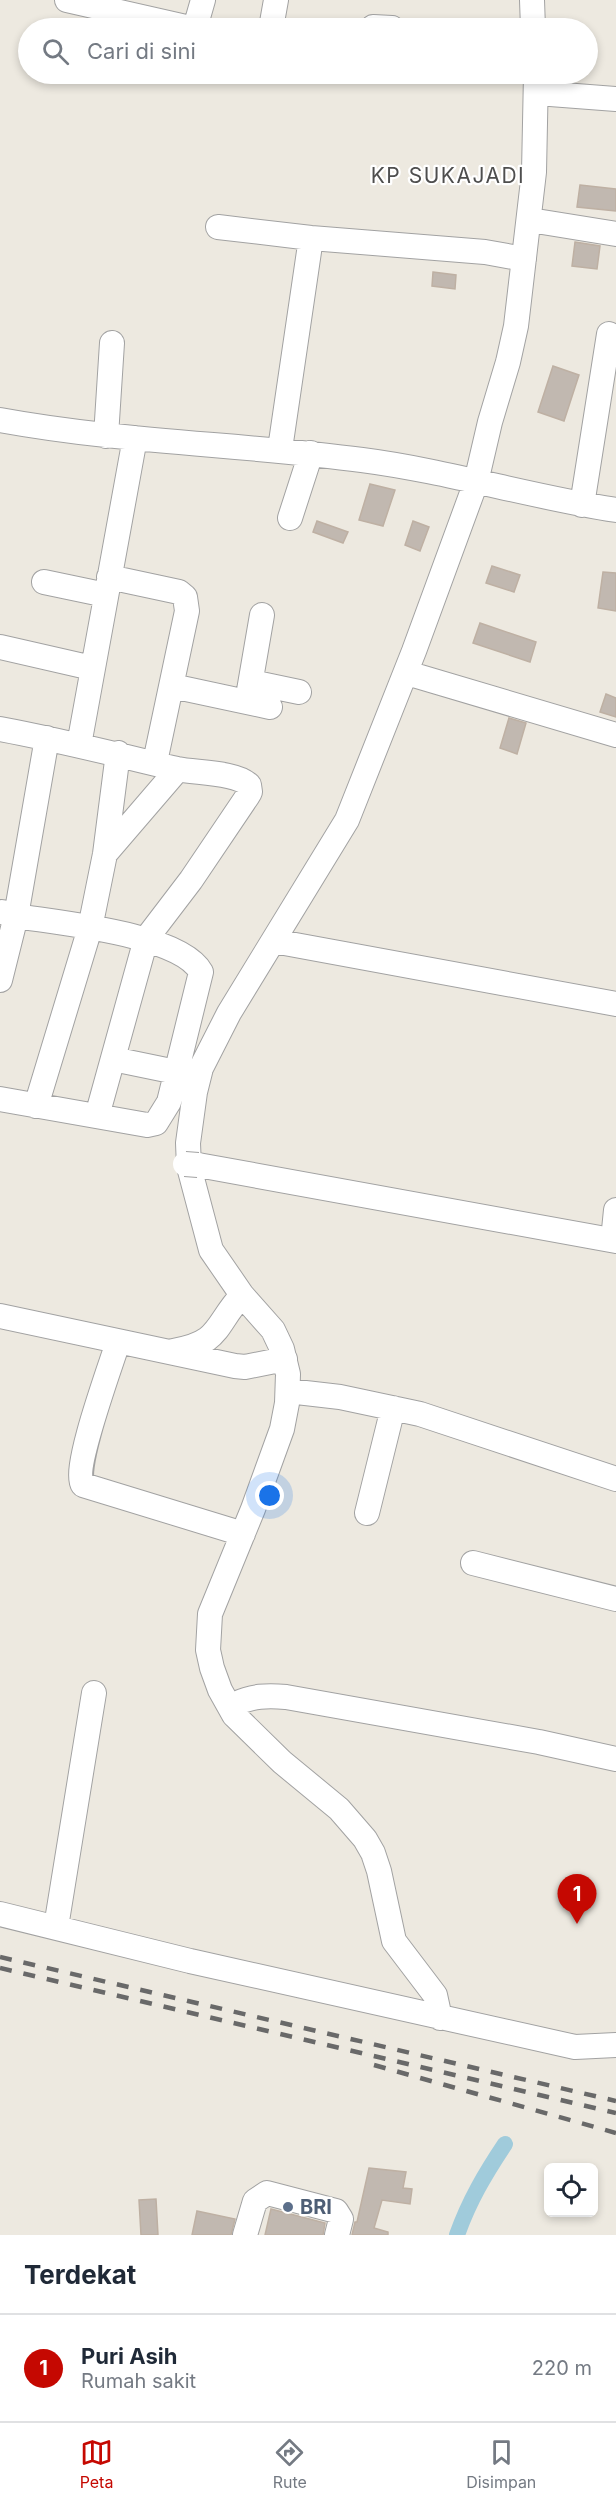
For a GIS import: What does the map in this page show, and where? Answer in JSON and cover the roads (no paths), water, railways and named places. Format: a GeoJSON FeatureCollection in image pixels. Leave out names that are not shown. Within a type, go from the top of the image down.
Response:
{"type":"FeatureCollection","features":[{"type":"Feature","properties":{"kind":"street"},"geometry":{"type":"LineString","coordinates":[[70,0],[129,8],[160,18]]}},
{"type":"Feature","properties":{"kind":"street"},"geometry":{"type":"LineString","coordinates":[[198,18],[202,0]]}},
{"type":"Feature","properties":{"kind":"street"},"geometry":{"type":"LineString","coordinates":[[273,18],[276,0]]}},
{"type":"Feature","properties":{"kind":"street"},"geometry":{"type":"LineString","coordinates":[[532,0],[533,18]]}},
{"type":"Feature","properties":{"kind":"street"},"geometry":{"type":"LineString","coordinates":[[194,1165],[203,1102],[215,1056],[228,1028],[371,784],[417,676],[484,484],[490,423],[516,326],[530,220],[534,171],[536,84]]}},
{"type":"Feature","properties":{"kind":"street"},"geometry":{"type":"LineString","coordinates":[[541,84],[616,99]]}},
{"type":"Feature","properties":{"kind":"street"},"geometry":{"type":"LineString","coordinates":[[530,220],[616,234]]}},
{"type":"Feature","properties":{"kind":"street"},"geometry":{"type":"LineString","coordinates":[[218,227],[311,238],[485,252],[524,259]]}},
{"type":"Feature","properties":{"kind":"street"},"geometry":{"type":"LineString","coordinates":[[280,449],[311,238]]}},
{"type":"Feature","properties":{"kind":"street"},"geometry":{"type":"LineString","coordinates":[[582,505],[609,334]]}},
{"type":"Feature","properties":{"kind":"street"},"geometry":{"type":"LineString","coordinates":[[106,436],[112,343]]}},
{"type":"Feature","properties":{"kind":"street"},"geometry":{"type":"LineString","coordinates":[[0,420],[106,436],[280,449],[366,460],[616,510]]}},
{"type":"Feature","properties":{"kind":"street"},"geometry":{"type":"LineString","coordinates":[[79,745],[135,438]]}},
{"type":"Feature","properties":{"kind":"street"},"geometry":{"type":"LineString","coordinates":[[291,518],[311,453]]}},
{"type":"Feature","properties":{"kind":"street"},"geometry":{"type":"LineString","coordinates":[[440,2018],[435,1995],[394,1941],[379,1871],[373,1852],[365,1839],[339,1809],[282,1762],[239,1706],[220,1690],[212,1668],[207,1633],[210,1614],[282,1429],[288,1391],[285,1359],[273,1330],[242,1295],[211,1250],[194,1165],[191,1114],[201,1068],[229,1013],[347,820],[484,484]]}},
{"type":"Feature","properties":{"kind":"street"},"geometry":{"type":"LineString","coordinates":[[44,582],[179,592],[185,597],[187,611],[172,686],[166,766],[105,854]]}},
{"type":"Feature","properties":{"kind":"street"},"geometry":{"type":"LineString","coordinates":[[256,697],[262,615]]}},
{"type":"Feature","properties":{"kind":"street"},"geometry":{"type":"LineString","coordinates":[[0,647],[92,668]]}},
{"type":"Feature","properties":{"kind":"street"},"geometry":{"type":"LineString","coordinates":[[417,676],[616,735]]}},
{"type":"Feature","properties":{"kind":"street"},"geometry":{"type":"LineString","coordinates":[[172,686],[256,697],[299,692]]}},
{"type":"Feature","properties":{"kind":"street"},"geometry":{"type":"LineString","coordinates":[[0,729],[118,753],[166,766],[239,779],[249,785],[250,792],[191,880],[146,939],[97,1116]]}},
{"type":"Feature","properties":{"kind":"street"},"geometry":{"type":"LineString","coordinates":[[0,980],[8,914],[46,738]]}},
{"type":"Feature","properties":{"kind":"street"},"geometry":{"type":"LineString","coordinates":[[36,1106],[90,928],[105,854],[118,753]]}},
{"type":"Feature","properties":{"kind":"street"},"geometry":{"type":"LineString","coordinates":[[0,1099],[147,1125],[156,1123],[169,1102],[201,972],[195,962],[188,957],[146,939],[8,914]]}},
{"type":"Feature","properties":{"kind":"street"},"geometry":{"type":"LineString","coordinates":[[279,942],[616,1004]]}},
{"type":"Feature","properties":{"kind":"street"},"geometry":{"type":"LineString","coordinates":[[113,1059],[176,1072]]}},
{"type":"Feature","properties":{"kind":"street"},"geometry":{"type":"LineString","coordinates":[[194,1165],[615,1241],[616,1210]]}},
{"type":"Feature","properties":{"kind":"street"},"geometry":{"type":"LineString","coordinates":[[167,1352],[191,1348],[209,1340],[221,1325],[229,1309],[242,1295]]}},
{"type":"Feature","properties":{"kind":"street"},"geometry":{"type":"LineString","coordinates":[[0,1316],[235,1366],[285,1359]]}},
{"type":"Feature","properties":{"kind":"street"},"geometry":{"type":"LineString","coordinates":[[118,1342],[89,1432],[80,1471],[80,1480],[83,1485],[243,1534]]}},
{"type":"Feature","properties":{"kind":"street"},"geometry":{"type":"LineString","coordinates":[[288,1391],[340,1397],[420,1414],[616,1479]]}},
{"type":"Feature","properties":{"kind":"street"},"geometry":{"type":"LineString","coordinates":[[367,1513],[393,1408]]}},
{"type":"Feature","properties":{"kind":"street"},"geometry":{"type":"LineString","coordinates":[[473,1563],[616,1599]]}},
{"type":"Feature","properties":{"kind":"street"},"geometry":{"type":"LineString","coordinates":[[56,1927],[94,1693]]}},
{"type":"Feature","properties":{"kind":"street"},"geometry":{"type":"LineString","coordinates":[[239,1706],[272,1695],[539,1742],[616,1759]]}},
{"type":"Feature","properties":{"kind":"street"},"geometry":{"type":"LineString","coordinates":[[0,1914],[190,1961],[575,2047],[616,2045]]}},
{"type":"Feature","properties":{"kind":"street"},"geometry":{"type":"LineString","coordinates":[[245,2235],[255,2201],[267,2193],[336,2211],[340,2219],[337,2235]]}},
{"type":"Feature","properties":{"kind":"waterway"},"geometry":{"type":"LineString","coordinates":[[457,2235],[478,2188],[505,2144]]}},
{"type":"Feature","properties":{"kind":"railway"},"geometry":{"type":"LineString","coordinates":[[0,1957],[616,2101]]}},
{"type":"Feature","properties":{"kind":"railway"},"geometry":{"type":"LineString","coordinates":[[0,1968],[616,2113]]}},
{"type":"Feature","properties":{"kind":"railway"},"geometry":{"type":"LineString","coordinates":[[374,2065],[616,2133]]}},
{"type":"Feature","properties":{"kind":"place","name":"Puri Asih"},"geometry":{"type":"Point","coordinates":[577,1924]}},
{"type":"Feature","properties":{"kind":"place","name":"BRI"},"geometry":{"type":"Point","coordinates":[288,2207]}},
{"type":"Feature","properties":{"kind":"district","name":"KP SUKAJADI"},"geometry":{"type":"Point","coordinates":[448,176]}}]}
